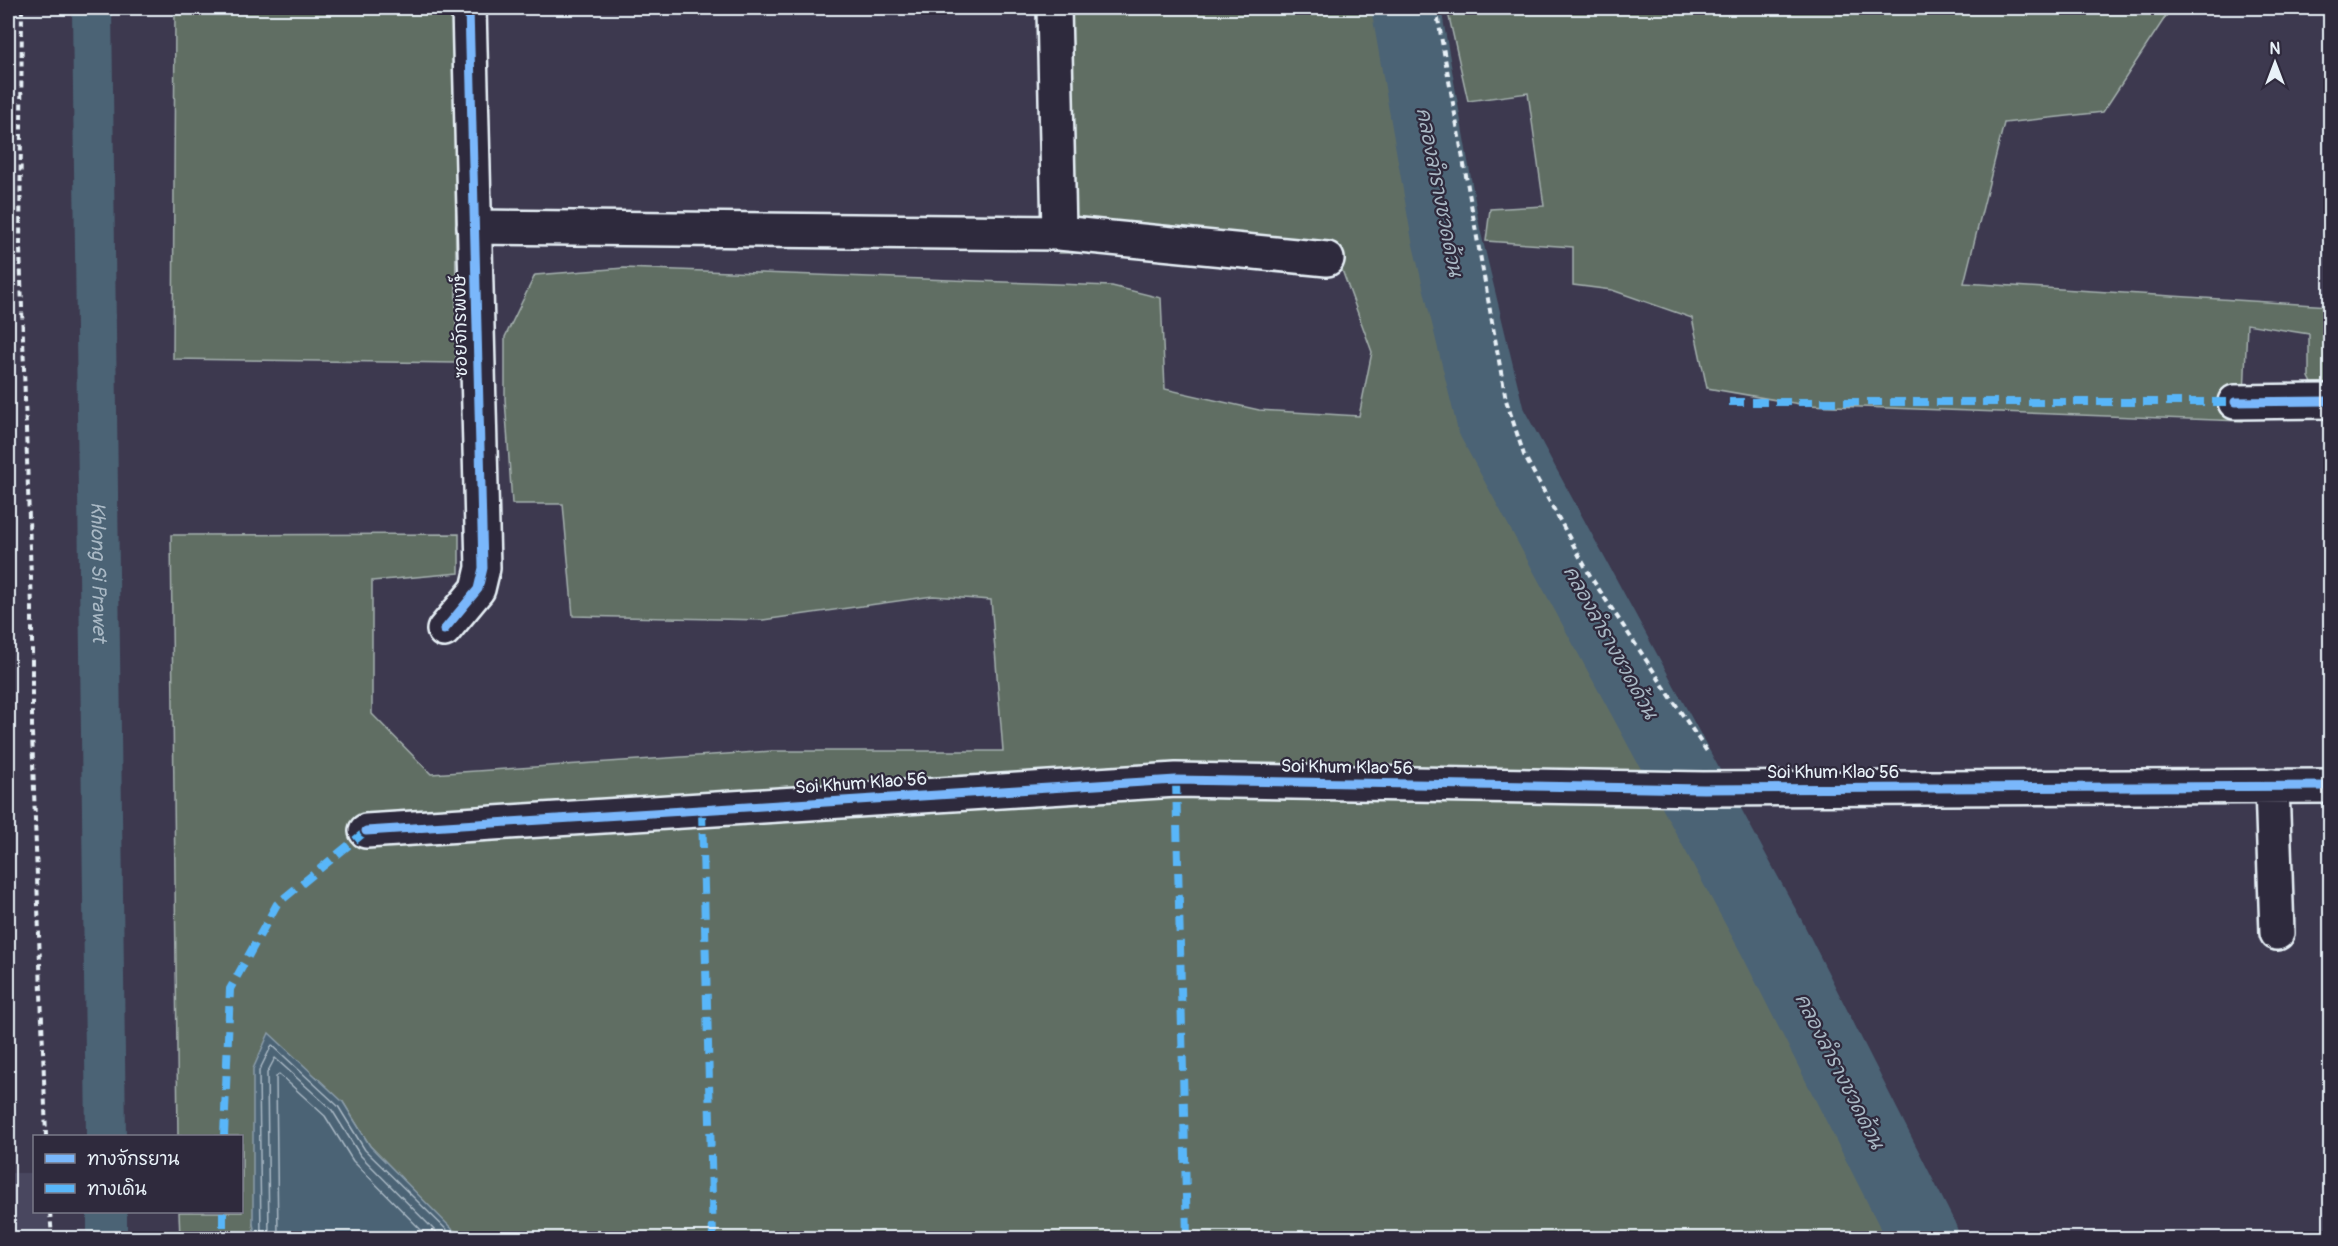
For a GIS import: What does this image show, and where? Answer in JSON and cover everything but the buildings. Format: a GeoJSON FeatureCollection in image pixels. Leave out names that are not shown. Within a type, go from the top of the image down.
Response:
{"type":"FeatureCollection","features":[{"type":"Feature","properties":{"kind":"street","name":"ซอยจักรพงษ์"},"geometry":{"type":"LineString","coordinates":[[444,630],[478,589],[483,567],[469,8]]}},
{"type":"Feature","properties":{"kind":"street"},"geometry":{"type":"LineString","coordinates":[[1054,8],[1059,233]]}},
{"type":"Feature","properties":{"kind":"street"},"geometry":{"type":"LineString","coordinates":[[474,227],[1059,233],[1327,259]]}},
{"type":"Feature","properties":{"kind":"street"},"geometry":{"type":"LineString","coordinates":[[2235,402],[2331,401]]}},
{"type":"Feature","properties":{"kind":"street","name":"Soi Khum Klao 56"},"geometry":{"type":"LineString","coordinates":[[366,831],[1176,780],[1714,789],[2331,786]]}},
{"type":"Feature","properties":{"kind":"street"},"geometry":{"type":"LineString","coordinates":[[2272,786],[2277,933]]}},
{"type":"Feature","properties":{"kind":"path"},"geometry":{"type":"LineString","coordinates":[[22,8],[20,248],[32,609],[32,745],[46,1135]]}},
{"type":"Feature","properties":{"kind":"path"},"geometry":{"type":"LineString","coordinates":[[1436,8],[1506,400],[1524,455],[1592,579],[1704,746],[1714,789]]}},
{"type":"Feature","properties":{"kind":"path"},"geometry":{"type":"LineString","coordinates":[[50,1213],[52,1239]]}},
{"type":"Feature","properties":{"kind":"shaded area"},"geometry":{"type":"Polygon","coordinates":[[[8,1173],[33,1173],[33,1213],[48,1213],[49,1238],[8,1238],[8,1173]]]}},
{"type":"Feature","properties":{"kind":"green space"},"geometry":{"type":"Polygon","coordinates":[[[175,8],[455,8],[456,363],[173,359],[175,8]]]}},
{"type":"Feature","properties":{"kind":"green space"},"geometry":{"type":"Polygon","coordinates":[[[1059,8],[1389,8],[1451,373],[1490,480],[1607,662],[1687,828],[1897,1238],[468,1238],[453,1231],[370,1146],[343,1102],[253,1224],[256,1238],[180,1238],[179,1213],[243,1213],[243,1135],[178,1135],[171,535],[459,534],[459,573],[372,581],[372,714],[431,774],[772,751],[1003,751],[991,600],[933,596],[763,620],[573,616],[563,504],[512,504],[505,399],[505,337],[535,275],[624,268],[1112,286],[1161,298],[1165,389],[1259,410],[1359,416],[1372,352],[1342,270],[1274,253],[1059,253],[1059,8]]]}},
{"type":"Feature","properties":{"kind":"green space"},"geometry":{"type":"Polygon","coordinates":[[[1447,8],[2164,8],[2168,13],[2103,112],[2004,123],[1964,283],[2330,306],[2330,419],[2309,377],[2309,334],[2247,324],[2243,421],[1805,405],[1707,388],[1692,318],[1612,290],[1573,285],[1573,247],[1486,241],[1490,209],[1544,206],[1528,93],[1468,101],[1447,8]]]}},
{"type":"Feature","properties":{"kind":"water"},"geometry":{"type":"Polygon","coordinates":[[[269,1033],[343,1102],[370,1146],[453,1230],[468,1238],[256,1238],[253,1224],[253,1069],[269,1033]]]}},
{"type":"Feature","properties":{"kind":"waterway","name":"Khlong Si Prawet"},"geometry":{"type":"LineString","coordinates":[[92,8],[106,1135]]}},
{"type":"Feature","properties":{"kind":"waterway","name":"คลองลำรางชวดด้วน"},"geometry":{"type":"LineString","coordinates":[[1406,8],[1446,235],[1491,421],[1771,936],[1924,1238]]}},
{"type":"Feature","properties":{"kind":"waterway","name":"Khlong Si Prawet"},"geometry":{"type":"LineString","coordinates":[[107,1213],[107,1238]]}},
{"type":"Feature","properties":{"kind":"marked path"},"geometry":{"type":"LineString","coordinates":[[1729,402],[2235,402]]}},
{"type":"Feature","properties":{"kind":"marked path"},"geometry":{"type":"LineString","coordinates":[[1176,780],[1187,1238]]}},
{"type":"Feature","properties":{"kind":"marked path"},"geometry":{"type":"LineString","coordinates":[[702,810],[713,1238]]}},
{"type":"Feature","properties":{"kind":"marked path"},"geometry":{"type":"LineString","coordinates":[[224,1135],[230,989],[277,904],[366,831]]}},
{"type":"Feature","properties":{"kind":"marked path"},"geometry":{"type":"LineString","coordinates":[[223,1213],[223,1238]]}},
{"type":"Feature","properties":{"kind":"cycle path"},"geometry":{"type":"LineString","coordinates":[[444,630],[478,589],[483,568],[469,8]]}},
{"type":"Feature","properties":{"kind":"cycle path"},"geometry":{"type":"LineString","coordinates":[[2235,402],[2330,401]]}},
{"type":"Feature","properties":{"kind":"cycle path"},"geometry":{"type":"LineString","coordinates":[[366,831],[1176,780],[1703,789],[2330,786]]}}]}
